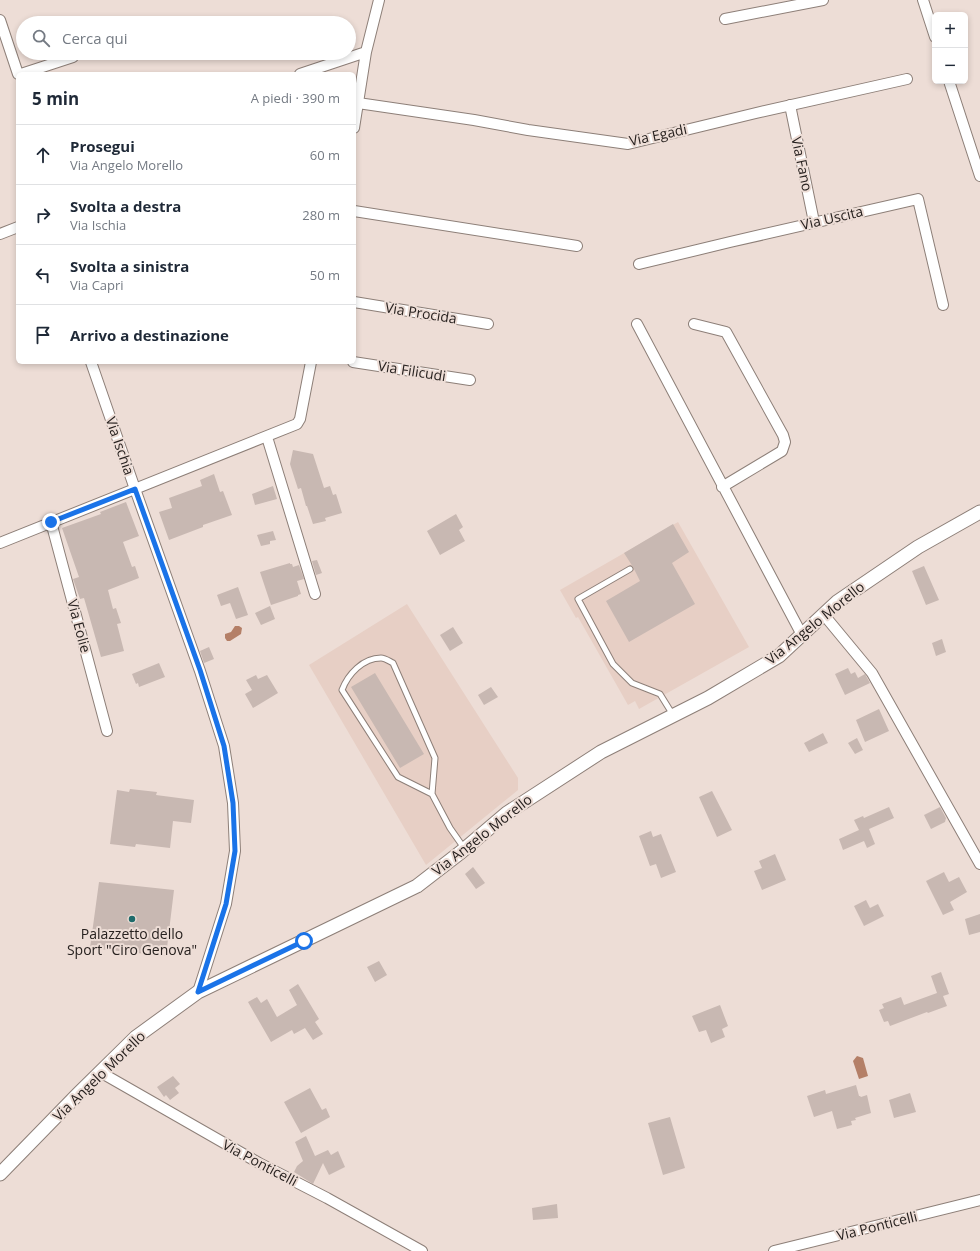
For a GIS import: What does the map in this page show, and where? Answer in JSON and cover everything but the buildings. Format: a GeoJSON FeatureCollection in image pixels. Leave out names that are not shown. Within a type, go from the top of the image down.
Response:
{"type":"FeatureCollection","features":[{"type":"Feature","properties":{"kind":"street"},"geometry":{"type":"LineString","coordinates":[[356,116],[366,52],[379,0]]}},
{"type":"Feature","properties":{"kind":"street"},"geometry":{"type":"LineString","coordinates":[[725,19],[823,0]]}},
{"type":"Feature","properties":{"kind":"street"},"geometry":{"type":"LineString","coordinates":[[924,0],[932,27]]}},
{"type":"Feature","properties":{"kind":"street"},"geometry":{"type":"LineString","coordinates":[[0,20],[18,72]]}},
{"type":"Feature","properties":{"kind":"street"},"geometry":{"type":"LineString","coordinates":[[356,55],[366,52]]}},
{"type":"Feature","properties":{"kind":"street"},"geometry":{"type":"LineString","coordinates":[[25,72],[63,60]]}},
{"type":"Feature","properties":{"kind":"street"},"geometry":{"type":"LineString","coordinates":[[306,72],[342,60]]}},
{"type":"Feature","properties":{"kind":"street","name":"Via Egadi"},"geometry":{"type":"LineString","coordinates":[[358,103],[628,144],[790,105],[907,79]]}},
{"type":"Feature","properties":{"kind":"street"},"geometry":{"type":"LineString","coordinates":[[950,84],[980,176]]}},
{"type":"Feature","properties":{"kind":"street","name":"Via Fano"},"geometry":{"type":"LineString","coordinates":[[790,105],[814,222]]}},
{"type":"Feature","properties":{"kind":"street","name":"Via Uscita"},"geometry":{"type":"LineString","coordinates":[[639,264],[918,199],[943,305]]}},
{"type":"Feature","properties":{"kind":"street"},"geometry":{"type":"LineString","coordinates":[[356,211],[577,246]]}},
{"type":"Feature","properties":{"kind":"street"},"geometry":{"type":"LineString","coordinates":[[0,234],[16,228]]}},
{"type":"Feature","properties":{"kind":"street","name":"Via Procida"},"geometry":{"type":"LineString","coordinates":[[356,302],[488,324]]}},
{"type":"Feature","properties":{"kind":"street"},"geometry":{"type":"LineString","coordinates":[[637,324],[722,487],[802,635]]}},
{"type":"Feature","properties":{"kind":"street"},"geometry":{"type":"LineString","coordinates":[[694,324],[726,332],[783,435],[784,442],[782,451],[722,487]]}},
{"type":"Feature","properties":{"kind":"street","name":"Via Filicudi"},"geometry":{"type":"LineString","coordinates":[[356,362],[470,380]]}},
{"type":"Feature","properties":{"kind":"street","name":"Via Ischia"},"geometry":{"type":"LineString","coordinates":[[92,364],[200,670],[222,738],[233,803],[235,851],[226,904],[198,992]]}},
{"type":"Feature","properties":{"kind":"street"},"geometry":{"type":"LineString","coordinates":[[0,543],[297,424],[300,419],[311,364]]}},
{"type":"Feature","properties":{"kind":"street"},"geometry":{"type":"LineString","coordinates":[[267,437],[315,594]]}},
{"type":"Feature","properties":{"kind":"street","name":"Via Angelo Morello"},"geometry":{"type":"LineString","coordinates":[[0,1174],[136,1037],[198,992],[417,886],[465,849],[507,813],[595,756],[708,698],[779,656],[837,602],[918,547],[980,512]]}},
{"type":"Feature","properties":{"kind":"street","name":"Via Eolie"},"geometry":{"type":"LineString","coordinates":[[51,522],[107,731]]}},
{"type":"Feature","properties":{"kind":"street"},"geometry":{"type":"LineString","coordinates":[[824,615],[872,673],[980,864]]}},
{"type":"Feature","properties":{"kind":"street","name":"Via Ponticelli"},"geometry":{"type":"LineString","coordinates":[[100,1072],[259,1163],[327,1198],[422,1251]]}},
{"type":"Feature","properties":{"kind":"street","name":"Via Ponticelli"},"geometry":{"type":"LineString","coordinates":[[774,1251],[980,1200]]}},
{"type":"Feature","properties":{"kind":"lane"},"geometry":{"type":"LineString","coordinates":[[630,569],[578,599],[613,664],[632,683],[660,694],[673,716]]}},
{"type":"Feature","properties":{"kind":"lane"},"geometry":{"type":"LineString","coordinates":[[432,794],[398,777],[342,690],[346,680],[356,668],[371,659],[383,658],[393,663],[436,758],[432,794],[450,828],[465,849]]}},
{"type":"Feature","properties":{"kind":"shaded area"},"geometry":{"type":"Polygon","coordinates":[[[678,522],[749,647],[639,709],[635,701],[628,705],[578,617],[576,618],[560,590],[678,522]]]}},
{"type":"Feature","properties":{"kind":"shaded area"},"geometry":{"type":"Polygon","coordinates":[[[407,604],[518,778],[518,790],[426,865],[309,665],[407,604]]]}},
{"type":"Feature","properties":{"kind":"shaded area"},"geometry":{"type":"Polygon","coordinates":[[[235,626],[242,628],[241,634],[230,641],[227,641],[225,634],[231,632],[235,626]]]}},
{"type":"Feature","properties":{"kind":"shaded area"},"geometry":{"type":"Polygon","coordinates":[[[857,1056],[863,1058],[868,1076],[859,1079],[853,1061],[857,1056]]]}},
{"type":"Feature","properties":{"kind":"place","name":"Palazzetto dello Sport \"Ciro Genova\""},"geometry":{"type":"Point","coordinates":[132,919]}},
{"type":"Feature","properties":{"kind":"route"},"geometry":{"type":"LineString","coordinates":[[51,522],[135,489],[200,670],[224,746],[233,803],[235,851],[226,904],[198,992],[304,941]]}}]}
